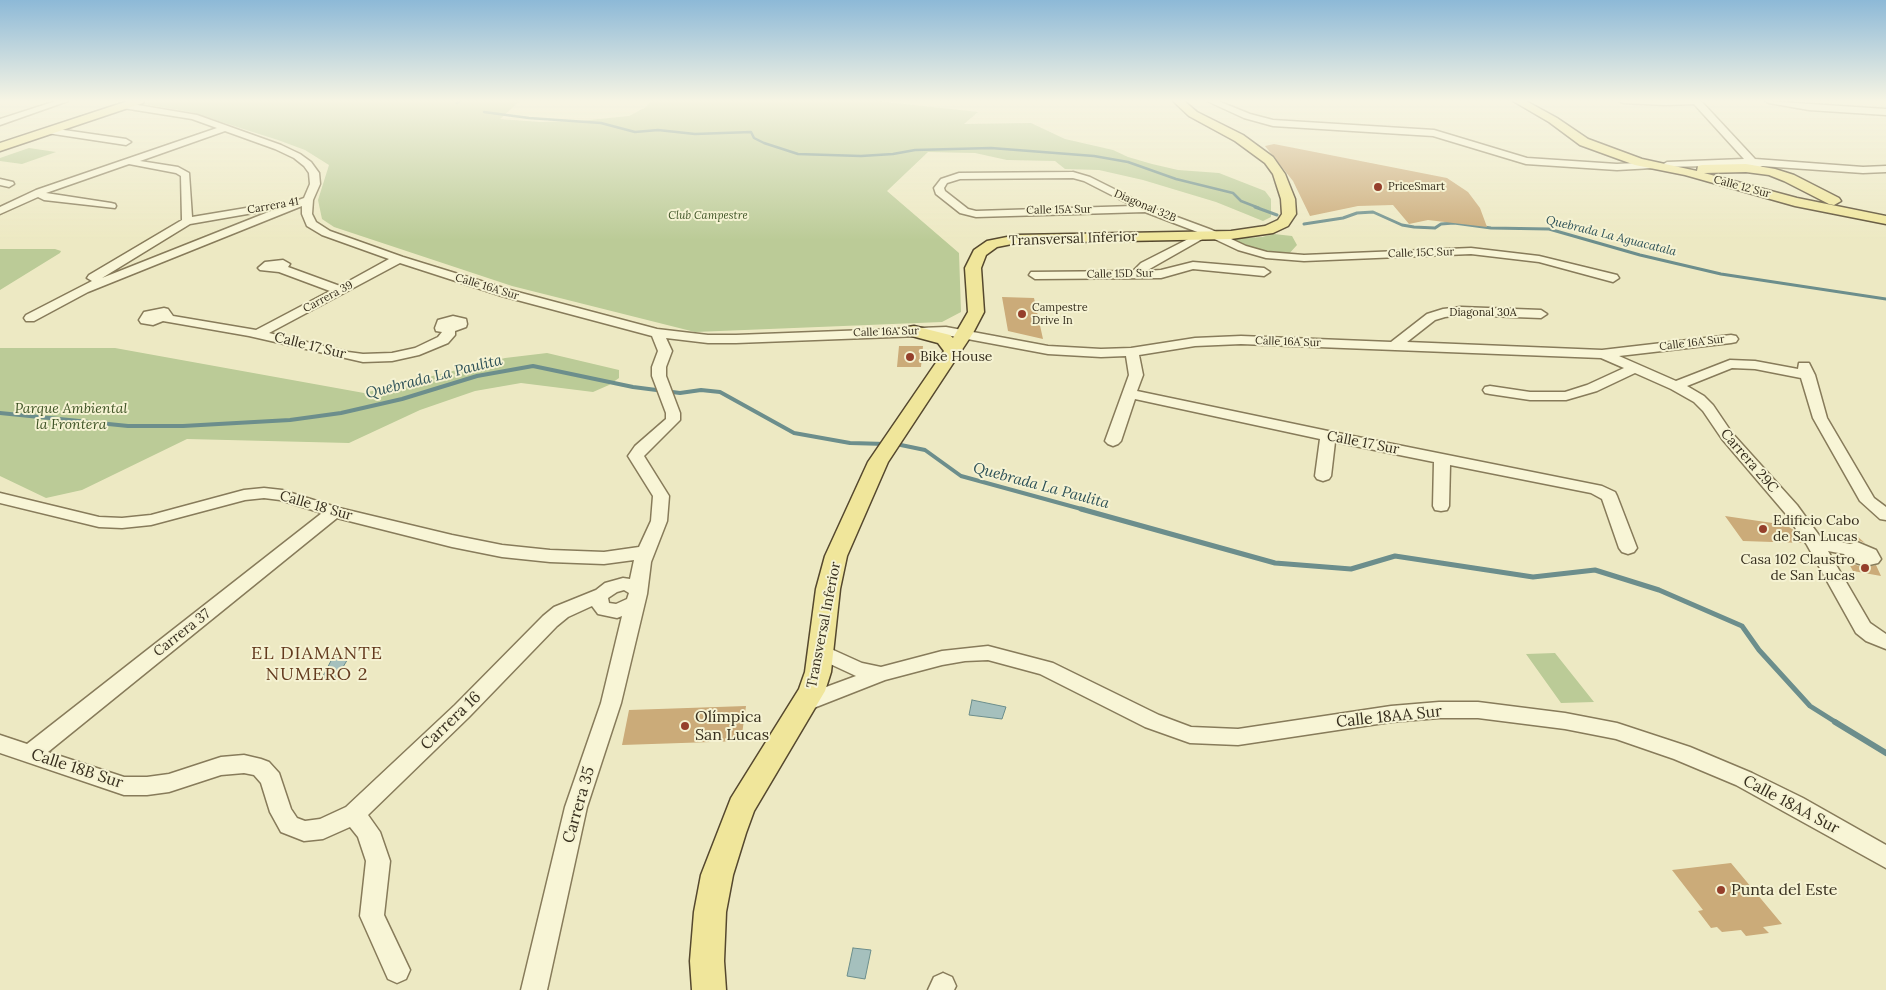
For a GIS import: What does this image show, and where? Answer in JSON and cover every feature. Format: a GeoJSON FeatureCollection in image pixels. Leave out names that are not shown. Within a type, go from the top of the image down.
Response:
{"type":"FeatureCollection","features":[{"type":"Feature","properties":{"kind":"main road","name":"Transversal Inferior"},"geometry":{"type":"LineString","coordinates":[[709,990],[707,961],[710,912],[717,875],[731,833],[741,807],[760,774],[806,703],[818,672],[828,590],[836,556],[878,462],[965,333],[976,312],[973,268],[979,254],[992,244],[1017,239],[1182,240],[1200,236],[1225,237],[1268,230],[1283,223],[1286,219],[1289,214],[1288,199],[1279,174],[1269,160],[1254,147]]}},
{"type":"Feature","properties":{"kind":"main road","name":"Calle 12 Sur"},"geometry":{"type":"LineString","coordinates":[[1600,147],[1653,165],[1772,195],[1886,220]]}},
{"type":"Feature","properties":{"kind":"main road","name":"Calle 12 Sur"},"geometry":{"type":"LineString","coordinates":[[1610,147],[1667,165],[1701,169],[1731,169],[1749,165],[1789,178],[1836,202],[1886,216]]}},
{"type":"Feature","properties":{"kind":"main road"},"geometry":{"type":"LineString","coordinates":[[1731,169],[1723,170],[1718,175],[1732,185]]}},
{"type":"Feature","properties":{"kind":"main road"},"geometry":{"type":"LineString","coordinates":[[1772,195],[1804,198],[1811,195],[1812,191]]}},
{"type":"Feature","properties":{"kind":"main road"},"geometry":{"type":"LineString","coordinates":[[935,330],[960,322],[976,312]]}},
{"type":"Feature","properties":{"kind":"main road"},"geometry":{"type":"LineString","coordinates":[[914,331],[944,339],[950,345],[952,351]]}},
{"type":"Feature","properties":{"kind":"street"},"geometry":{"type":"LineString","coordinates":[[0,211],[40,192],[170,147]]}},
{"type":"Feature","properties":{"kind":"street","name":"Calle 16A Sur"},"geometry":{"type":"LineString","coordinates":[[278,147],[288,151],[308,164],[314,173],[315,184],[308,200],[307,214],[311,224],[326,233],[399,259],[506,293],[657,333],[708,339],[736,339],[935,330],[965,333],[1048,350],[1131,352],[1220,340],[1403,344],[1602,354],[1731,339]]}},
{"type":"Feature","properties":{"kind":"street"},"geometry":{"type":"LineString","coordinates":[[1481,147],[1526,161],[1616,167],[1653,165]]}},
{"type":"Feature","properties":{"kind":"street"},"geometry":{"type":"LineString","coordinates":[[1734,147],[1749,165]]}},
{"type":"Feature","properties":{"kind":"street"},"geometry":{"type":"LineString","coordinates":[[127,162],[170,168],[183,172],[186,175],[187,221]]}},
{"type":"Feature","properties":{"kind":"street"},"geometry":{"type":"LineString","coordinates":[[1667,165],[1886,169]]}},
{"type":"Feature","properties":{"kind":"street","name":"Diagonal 32B"},"geometry":{"type":"LineString","coordinates":[[971,213],[964,211],[940,192],[940,185],[944,181],[970,175],[1073,175],[1087,178],[1146,209],[1225,237]]}},
{"type":"Feature","properties":{"kind":"street"},"geometry":{"type":"LineString","coordinates":[[40,192],[44,197],[111,206]]}},
{"type":"Feature","properties":{"kind":"street","name":"Carrera 41"},"geometry":{"type":"LineString","coordinates":[[84,289],[81,288],[83,285],[95,277],[187,221],[308,200]]}},
{"type":"Feature","properties":{"kind":"street","name":"Carrera 41"},"geometry":{"type":"LineString","coordinates":[[30,318],[84,289],[308,200]]}},
{"type":"Feature","properties":{"kind":"street","name":"Calle 15A Sur"},"geometry":{"type":"LineString","coordinates":[[971,213],[1146,209]]}},
{"type":"Feature","properties":{"kind":"street","name":"Calle 15C Sur"},"geometry":{"type":"LineString","coordinates":[[1225,237],[1251,251],[1284,257],[1472,251],[1508,254],[1613,278]]}},
{"type":"Feature","properties":{"kind":"street"},"geometry":{"type":"LineString","coordinates":[[1136,275],[1145,264],[1182,240]]}},
{"type":"Feature","properties":{"kind":"street","name":"Carrera 39"},"geometry":{"type":"LineString","coordinates":[[258,334],[399,259]]}},
{"type":"Feature","properties":{"kind":"street","name":"Calle 15D Sur"},"geometry":{"type":"LineString","coordinates":[[1035,275],[1136,275],[1166,273],[1193,265],[1264,272]]}},
{"type":"Feature","properties":{"kind":"street"},"geometry":{"type":"LineString","coordinates":[[280,268],[340,290]]}},
{"type":"Feature","properties":{"kind":"street","name":"Diagonal 30A"},"geometry":{"type":"LineString","coordinates":[[1403,344],[1431,317],[1443,313],[1461,311],[1541,314]]}},
{"type":"Feature","properties":{"kind":"street","name":"Calle 17 Sur"},"geometry":{"type":"LineString","coordinates":[[164,318],[258,334],[348,356],[377,358],[405,354],[433,346],[448,335],[449,329]]}},
{"type":"Feature","properties":{"kind":"street","name":"Carrera 35"},"geometry":{"type":"LineString","coordinates":[[534,990],[576,807],[611,703],[620,602],[641,562],[659,521],[661,496],[636,456],[640,449],[673,420],[672,407],[659,376],[659,367],[665,352],[657,333]]}},
{"type":"Feature","properties":{"kind":"street"},"geometry":{"type":"LineString","coordinates":[[1113,440],[1131,394],[1136,375],[1135,362],[1131,352]]}},
{"type":"Feature","properties":{"kind":"street","name":"Carrera 29C"},"geometry":{"type":"LineString","coordinates":[[1602,354],[1676,386],[1699,399],[1708,408],[1727,436],[1791,509],[1815,544],[1862,628],[1880,639]]}},
{"type":"Feature","properties":{"kind":"street"},"geometry":{"type":"LineString","coordinates":[[1676,386],[1730,364],[1806,370],[1820,418],[1868,501],[1886,515]]}},
{"type":"Feature","properties":{"kind":"street"},"geometry":{"type":"LineString","coordinates":[[1490,390],[1530,396],[1566,396],[1592,388],[1636,368]]}},
{"type":"Feature","properties":{"kind":"street","name":"Calle 17 Sur"},"geometry":{"type":"LineString","coordinates":[[1131,394],[1328,436],[1596,489],[1609,496],[1628,548]]}},
{"type":"Feature","properties":{"kind":"street"},"geometry":{"type":"LineString","coordinates":[[1323,476],[1328,436]]}},
{"type":"Feature","properties":{"kind":"street"},"geometry":{"type":"LineString","coordinates":[[1441,506],[1442,458]]}},
{"type":"Feature","properties":{"kind":"street","name":"Calle 18 Sur"},"geometry":{"type":"LineString","coordinates":[[0,498],[99,522],[122,523],[151,520],[244,495],[264,493],[282,495],[334,512],[452,541],[502,551],[641,562]]}},
{"type":"Feature","properties":{"kind":"street","name":"Carrera 37"},"geometry":{"type":"LineString","coordinates":[[30,754],[334,512]]}},
{"type":"Feature","properties":{"kind":"street"},"geometry":{"type":"LineString","coordinates":[[1815,544],[1851,550]]}},
{"type":"Feature","properties":{"kind":"street","name":"Carrera 16"},"geometry":{"type":"LineString","coordinates":[[323,829],[354,814],[462,711],[561,612],[573,606],[620,602]]}},
{"type":"Feature","properties":{"kind":"street","name":"Calle 18AA Sur"},"geometry":{"type":"LineString","coordinates":[[820,651],[858,669],[881,674]]}},
{"type":"Feature","properties":{"kind":"street","name":"Calle 18AA Sur"},"geometry":{"type":"LineString","coordinates":[[806,703],[881,674],[942,658],[988,653],[1046,668],[1152,721],[1190,734],[1238,737],[1391,714],[1439,710],[1478,710],[1565,721],[1617,732],[1682,753],[1744,779],[1795,805],[1886,857]]}},
{"type":"Feature","properties":{"kind":"street","name":"Calle 18B Sur"},"geometry":{"type":"LineString","coordinates":[[0,744],[124,786],[148,786],[169,783],[221,766],[244,764],[262,768],[271,779],[281,812],[288,825],[304,831],[323,829]]}},
{"type":"Feature","properties":{"kind":"street"},"geometry":{"type":"LineString","coordinates":[[354,814],[368,832],[378,861],[372,916],[397,970]]}},
{"type":"Feature","properties":{"kind":"green space","name":"Club Campestre"},"geometry":{"type":"Polygon","coordinates":[[[297,147],[1101,147],[1113,150],[1128,157],[1178,170],[1219,173],[1265,191],[1271,199],[1271,217],[1263,221],[1216,202],[1143,180],[1099,170],[1065,169],[1055,161],[1007,160],[975,153],[928,152],[887,191],[959,253],[961,312],[942,322],[695,332],[512,286],[334,227],[322,219],[318,200],[329,165],[297,147]]]}},
{"type":"Feature","properties":{"kind":"green space"},"geometry":{"type":"Polygon","coordinates":[[[29,148],[56,152],[22,164],[0,161],[0,158],[29,148]]]}},
{"type":"Feature","properties":{"kind":"green space"},"geometry":{"type":"Polygon","coordinates":[[[1274,234],[1292,236],[1297,245],[1287,256],[1265,253],[1231,239],[1262,237],[1274,234]]]}},
{"type":"Feature","properties":{"kind":"green space"},"geometry":{"type":"Polygon","coordinates":[[[0,249],[55,249],[61,251],[0,290],[0,249]]]}},
{"type":"Feature","properties":{"kind":"green space","name":"Parque Ambiental la Frontera"},"geometry":{"type":"Polygon","coordinates":[[[0,348],[115,348],[364,393],[505,358],[547,353],[619,370],[619,378],[593,392],[521,383],[475,391],[420,410],[349,443],[187,439],[82,490],[46,498],[0,476],[0,348]]]}},
{"type":"Feature","properties":{"kind":"green space"},"geometry":{"type":"Polygon","coordinates":[[[1555,653],[1594,702],[1561,703],[1526,654],[1555,653]]]}},
{"type":"Feature","properties":{"kind":"water"},"geometry":{"type":"Polygon","coordinates":[[[333,657],[349,657],[337,677],[322,678],[333,657]]]}},
{"type":"Feature","properties":{"kind":"water"},"geometry":{"type":"Polygon","coordinates":[[[972,700],[1006,707],[1002,719],[969,715],[972,700]]]}},
{"type":"Feature","properties":{"kind":"water"},"geometry":{"type":"Polygon","coordinates":[[[853,948],[871,950],[865,979],[847,976],[853,948]]]}},
{"type":"Feature","properties":{"kind":"building","name":"PriceSmart"},"geometry":{"type":"Polygon","coordinates":[[[1266,147],[1290,147],[1447,178],[1468,192],[1480,208],[1487,227],[1428,220],[1409,224],[1393,205],[1358,206],[1310,216],[1293,181],[1266,147]]]}},
{"type":"Feature","properties":{"kind":"building","name":"Campestre Drive In"},"geometry":{"type":"Polygon","coordinates":[[[1002,297],[1034,298],[1043,339],[1008,331],[1002,297]]]}},
{"type":"Feature","properties":{"kind":"building","name":"Bike House"},"geometry":{"type":"Polygon","coordinates":[[[899,346],[923,346],[921,367],[897,367],[899,346]]]}},
{"type":"Feature","properties":{"kind":"building","name":"Edificio Cabo de San Lucas"},"geometry":{"type":"Polygon","coordinates":[[[1725,516],[1786,525],[1795,531],[1803,543],[1743,541],[1725,516]]]}},
{"type":"Feature","properties":{"kind":"building"},"geometry":{"type":"Polygon","coordinates":[[[1832,533],[1858,537],[1865,543],[1858,540],[1850,542],[1836,539],[1832,533]]]}},
{"type":"Feature","properties":{"kind":"building","name":"Casa 102 Claustro de San Lucas"},"geometry":{"type":"Polygon","coordinates":[[[1848,562],[1864,568],[1876,565],[1881,576],[1853,571],[1848,562]]]}},
{"type":"Feature","properties":{"kind":"building","name":"Olímpica San Lucas"},"geometry":{"type":"Polygon","coordinates":[[[746,706],[741,741],[622,745],[629,710],[746,706]]]}},
{"type":"Feature","properties":{"kind":"building","name":"Punta del Este"},"geometry":{"type":"Polygon","coordinates":[[[1731,863],[1782,924],[1763,927],[1769,933],[1746,936],[1741,930],[1722,932],[1717,927],[1711,928],[1698,911],[1703,910],[1672,870],[1731,863]]]}},
{"type":"Feature","properties":{"kind":"waterway","name":"Quebrada La Aguacatala"},"geometry":{"type":"LineString","coordinates":[[777,147],[798,154],[861,156],[893,154],[915,150],[991,148],[1094,156],[1128,162],[1176,179],[1233,193],[1241,201],[1259,208]]}},
{"type":"Feature","properties":{"kind":"waterway","name":"Quebrada La Aguacatala"},"geometry":{"type":"LineString","coordinates":[[1255,207],[1277,215]]}},
{"type":"Feature","properties":{"kind":"waterway","name":"Quebrada La Aguacatala"},"geometry":{"type":"LineString","coordinates":[[1304,224],[1343,218],[1357,213],[1373,212],[1402,225],[1414,227],[1435,228],[1441,224],[1454,223],[1491,228],[1549,229],[1640,255],[1721,274],[1886,299]]}},
{"type":"Feature","properties":{"kind":"waterway","name":"Quebrada La Paulita"},"geometry":{"type":"LineString","coordinates":[[0,413],[128,426],[183,426],[290,420],[341,413],[402,399],[477,376],[533,366],[633,387],[680,393],[701,390],[720,392],[794,433],[850,443],[886,444]]}},
{"type":"Feature","properties":{"kind":"waterway","name":"Quebrada La Paulita"},"geometry":{"type":"LineString","coordinates":[[896,444],[925,450],[961,476],[1085,510]]}},
{"type":"Feature","properties":{"kind":"waterway","name":"Quebrada La Paulita"},"geometry":{"type":"LineString","coordinates":[[1081,509],[1275,563],[1351,569],[1395,556],[1533,577],[1595,570],[1659,590],[1742,626],[1759,650],[1810,706],[1837,723]]}},
{"type":"Feature","properties":{"kind":"waterway","name":"Quebrada La Paulita"},"geometry":{"type":"LineString","coordinates":[[1835,722],[1886,753]]}},
{"type":"Feature","properties":{"kind":"place","name":"PriceSmart"},"geometry":{"type":"Point","coordinates":[1378,187]}},
{"type":"Feature","properties":{"kind":"place","name":"Campestre Drive In"},"geometry":{"type":"Point","coordinates":[1022,314]}},
{"type":"Feature","properties":{"kind":"place","name":"Bike House"},"geometry":{"type":"Point","coordinates":[910,357]}},
{"type":"Feature","properties":{"kind":"place","name":"Edificio Cabo de San Lucas"},"geometry":{"type":"Point","coordinates":[1763,529]}},
{"type":"Feature","properties":{"kind":"place","name":"Casa 102 Claustro de San Lucas"},"geometry":{"type":"Point","coordinates":[1865,568]}},
{"type":"Feature","properties":{"kind":"place","name":"Olímpica San Lucas"},"geometry":{"type":"Point","coordinates":[685,726]}},
{"type":"Feature","properties":{"kind":"place","name":"Punta del Este"},"geometry":{"type":"Point","coordinates":[1721,890]}},
{"type":"Feature","properties":{"kind":"district","name":"EL DIAMANTE NUMERO 2"},"geometry":{"type":"Point","coordinates":[317,664]}}]}
